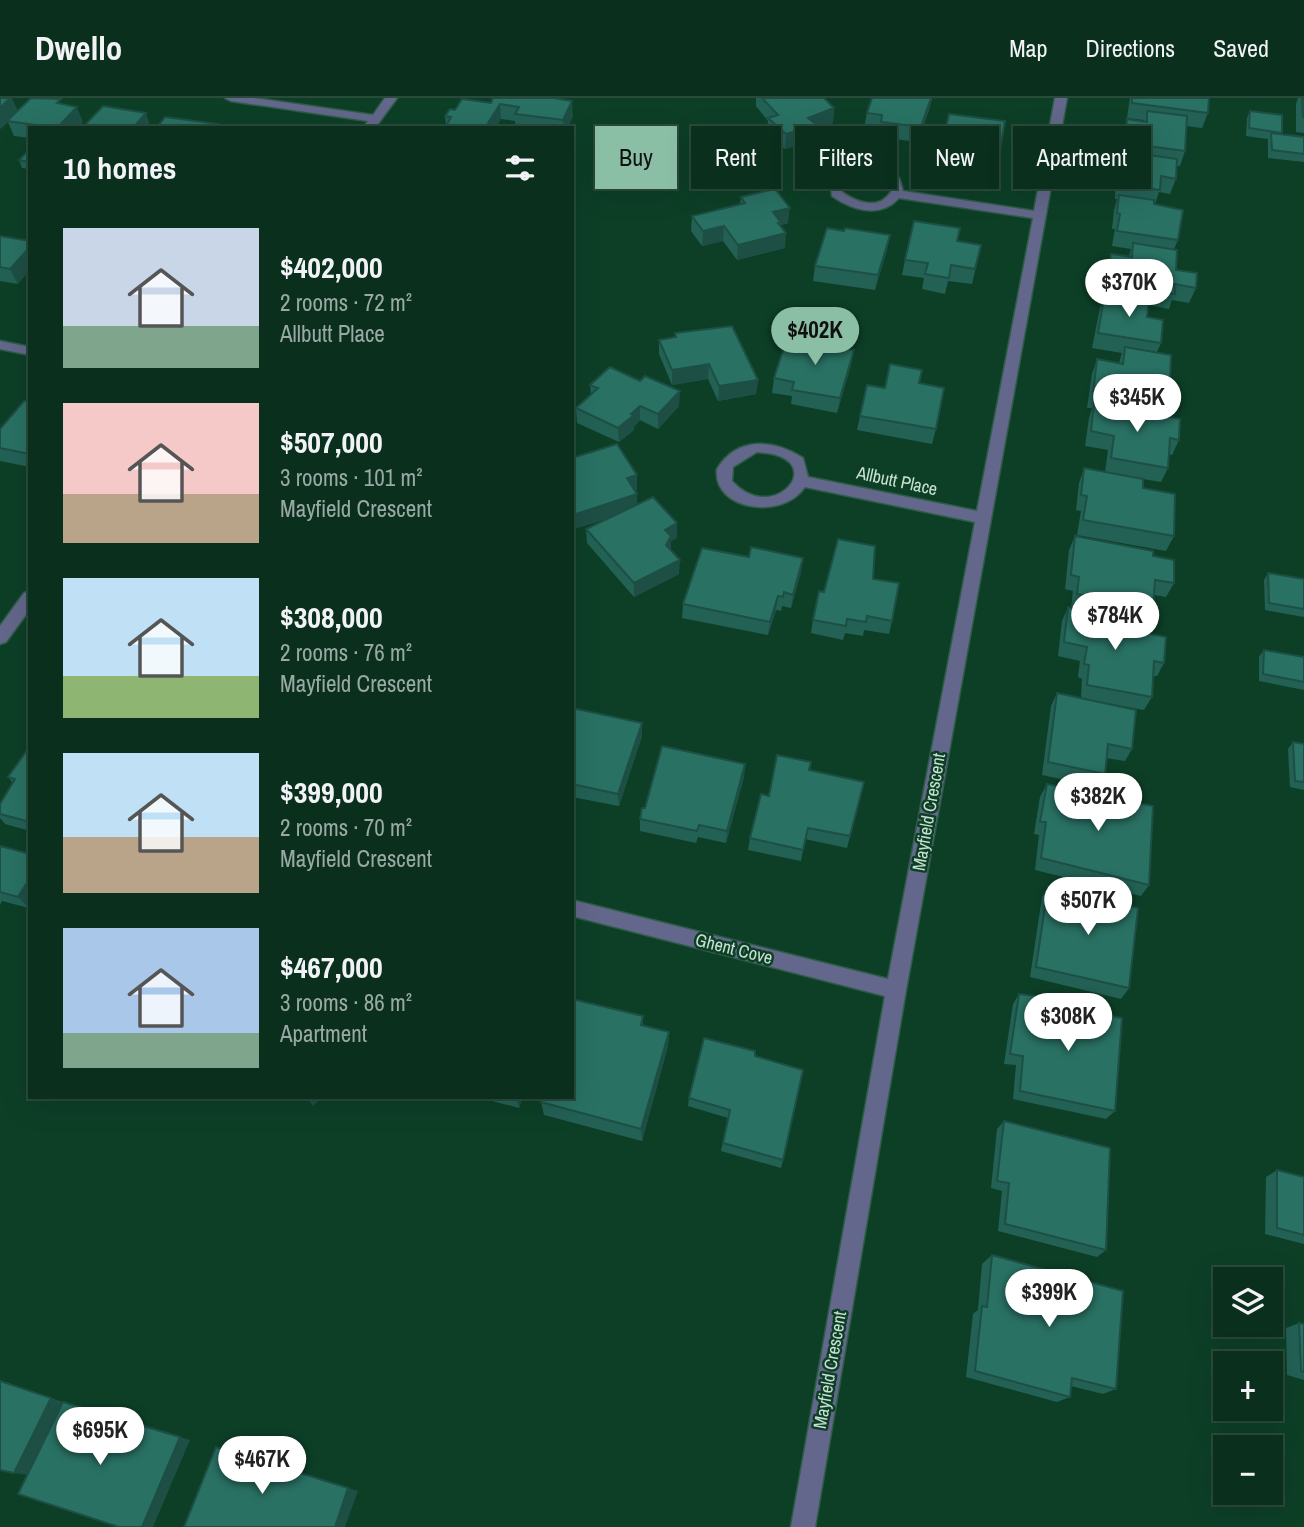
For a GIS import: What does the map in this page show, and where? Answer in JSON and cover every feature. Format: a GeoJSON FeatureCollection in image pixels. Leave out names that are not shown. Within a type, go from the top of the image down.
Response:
{"type":"FeatureCollection","features":[{"type":"Feature","properties":{"kind":"street"},"geometry":{"type":"LineString","coordinates":[[231,98],[372,123],[391,98]]}},
{"type":"Feature","properties":{"kind":"street","name":"Mayfield Crescent"},"geometry":{"type":"LineString","coordinates":[[803,1527],[896,990],[1061,98]]}},
{"type":"Feature","properties":{"kind":"street"},"geometry":{"type":"LineString","coordinates":[[898,194],[897,183],[891,177],[872,170],[850,172],[836,180],[834,187],[842,199],[861,206],[883,205],[898,194],[1039,215]]}},
{"type":"Feature","properties":{"kind":"street"},"geometry":{"type":"LineString","coordinates":[[0,345],[28,351]]}},
{"type":"Feature","properties":{"kind":"street"},"geometry":{"type":"LineString","coordinates":[[756,447],[770,447],[793,457],[803,472],[803,481],[798,490],[789,497],[761,502],[736,493],[724,477],[725,467],[740,452],[756,447]]}},
{"type":"Feature","properties":{"kind":"street","name":"Allbutt Place"},"geometry":{"type":"LineString","coordinates":[[803,481],[983,519]]}},
{"type":"Feature","properties":{"kind":"street"},"geometry":{"type":"LineString","coordinates":[[0,638],[28,600]]}},
{"type":"Feature","properties":{"kind":"street","name":"Ghent Cove"},"geometry":{"type":"LineString","coordinates":[[574,909],[896,990]]}},
{"type":"Feature","properties":{"kind":"building"},"geometry":{"type":"Polygon","coordinates":[[[0,98],[10,98],[0,108],[0,98]]]}},
{"type":"Feature","properties":{"kind":"building"},"geometry":{"type":"Polygon","coordinates":[[[31,98],[61,99],[57,103],[77,107],[59,126],[7,121],[31,98]]]}},
{"type":"Feature","properties":{"kind":"building"},"geometry":{"type":"Polygon","coordinates":[[[493,98],[554,98],[572,101],[563,120],[515,114],[519,107],[500,104],[486,126],[446,126],[451,117],[445,116],[450,109],[455,110],[462,99],[491,103],[493,98]]]}},
{"type":"Feature","properties":{"kind":"building"},"geometry":{"type":"Polygon","coordinates":[[[762,98],[824,98],[834,108],[808,118],[817,125],[795,126],[795,131],[786,134],[781,126],[768,118],[778,115],[762,98]]]}},
{"type":"Feature","properties":{"kind":"building"},"geometry":{"type":"Polygon","coordinates":[[[872,98],[931,98],[921,126],[881,122],[882,115],[867,113],[872,98]]]}},
{"type":"Feature","properties":{"kind":"building"},"geometry":{"type":"Polygon","coordinates":[[[1132,98],[1209,98],[1208,113],[1132,103],[1132,98]]]}},
{"type":"Feature","properties":{"kind":"building"},"geometry":{"type":"Polygon","coordinates":[[[103,106],[146,113],[135,126],[84,126],[103,106]]]}},
{"type":"Feature","properties":{"kind":"building"},"geometry":{"type":"Polygon","coordinates":[[[1147,111],[1187,116],[1185,151],[1151,146],[1151,126],[1126,126],[1127,119],[1147,122],[1147,111]]]}},
{"type":"Feature","properties":{"kind":"building"},"geometry":{"type":"Polygon","coordinates":[[[1250,111],[1282,115],[1282,133],[1249,128],[1250,111]]]}},
{"type":"Feature","properties":{"kind":"building"},"geometry":{"type":"Polygon","coordinates":[[[949,114],[1005,121],[1000,150],[999,126],[946,126],[949,114]]]}},
{"type":"Feature","properties":{"kind":"building"},"geometry":{"type":"Polygon","coordinates":[[[165,117],[218,124],[216,126],[158,126],[165,117]]]}},
{"type":"Feature","properties":{"kind":"building"},"geometry":{"type":"Polygon","coordinates":[[[1271,133],[1304,137],[1304,154],[1272,150],[1271,133]]]}},
{"type":"Feature","properties":{"kind":"building"},"geometry":{"type":"Polygon","coordinates":[[[28,151],[28,162],[19,160],[28,151]]]}},
{"type":"Feature","properties":{"kind":"building"},"geometry":{"type":"Polygon","coordinates":[[[1151,155],[1177,159],[1176,179],[1161,176],[1160,190],[1151,189],[1151,155]]]}},
{"type":"Feature","properties":{"kind":"building"},"geometry":{"type":"Polygon","coordinates":[[[775,189],[790,208],[773,212],[786,233],[738,245],[724,226],[703,231],[692,216],[745,203],[741,197],[775,189]]]}},
{"type":"Feature","properties":{"kind":"building"},"geometry":{"type":"Polygon","coordinates":[[[1119,195],[1154,200],[1154,204],[1183,210],[1178,240],[1117,231],[1119,195]]]}},
{"type":"Feature","properties":{"kind":"building"},"geometry":{"type":"Polygon","coordinates":[[[914,221],[960,228],[957,241],[981,245],[975,269],[951,265],[949,278],[925,274],[928,263],[905,260],[914,221]]]}},
{"type":"Feature","properties":{"kind":"building"},"geometry":{"type":"Polygon","coordinates":[[[827,228],[890,235],[878,275],[815,266],[827,228]]]}},
{"type":"Feature","properties":{"kind":"building"},"geometry":{"type":"Polygon","coordinates":[[[0,236],[28,241],[28,249],[10,269],[0,267],[0,236]]]}},
{"type":"Feature","properties":{"kind":"building"},"geometry":{"type":"Polygon","coordinates":[[[1133,243],[1177,250],[1176,270],[1197,273],[1196,288],[1174,284],[1175,294],[1106,282],[1111,254],[1132,257],[1133,243]]]}},
{"type":"Feature","properties":{"kind":"building"},"geometry":{"type":"Polygon","coordinates":[[[1105,293],[1149,300],[1147,317],[1163,320],[1161,343],[1098,333],[1105,293]]]}},
{"type":"Feature","properties":{"kind":"building"},"geometry":{"type":"Polygon","coordinates":[[[732,326],[758,380],[719,386],[709,364],[672,370],[659,340],[676,337],[675,333],[732,326]]]}},
{"type":"Feature","properties":{"kind":"building"},"geometry":{"type":"Polygon","coordinates":[[[787,338],[854,350],[840,398],[792,390],[794,382],[774,378],[787,338]]]}},
{"type":"Feature","properties":{"kind":"building"},"geometry":{"type":"Polygon","coordinates":[[[1125,347],[1171,355],[1169,405],[1093,393],[1097,359],[1123,364],[1125,347]]]}},
{"type":"Feature","properties":{"kind":"building"},"geometry":{"type":"Polygon","coordinates":[[[890,364],[922,370],[919,383],[944,388],[936,429],[860,416],[867,385],[885,388],[890,364]]]}},
{"type":"Feature","properties":{"kind":"building"},"geometry":{"type":"Polygon","coordinates":[[[610,367],[640,381],[645,376],[680,391],[658,414],[640,406],[631,414],[634,415],[618,428],[576,408],[598,388],[590,385],[610,367]]]}},
{"type":"Feature","properties":{"kind":"building"},"geometry":{"type":"Polygon","coordinates":[[[24,401],[28,402],[28,454],[0,448],[0,429],[24,401]]]}},
{"type":"Feature","properties":{"kind":"building"},"geometry":{"type":"Polygon","coordinates":[[[1094,403],[1180,419],[1179,440],[1170,438],[1168,468],[1111,458],[1114,436],[1091,431],[1094,403]]]}},
{"type":"Feature","properties":{"kind":"building"},"geometry":{"type":"Polygon","coordinates":[[[617,444],[637,475],[627,478],[637,494],[574,515],[574,457],[617,444]]]}},
{"type":"Feature","properties":{"kind":"building"},"geometry":{"type":"Polygon","coordinates":[[[1084,468],[1143,479],[1143,488],[1175,494],[1174,536],[1083,520],[1087,496],[1081,495],[1084,468]]]}},
{"type":"Feature","properties":{"kind":"building"},"geometry":{"type":"Polygon","coordinates":[[[653,497],[677,523],[665,530],[671,536],[666,545],[680,560],[634,583],[586,529],[653,497]]]}},
{"type":"Feature","properties":{"kind":"building"},"geometry":{"type":"Polygon","coordinates":[[[1075,536],[1153,551],[1153,556],[1174,560],[1174,583],[1155,580],[1153,608],[1077,594],[1079,577],[1071,575],[1075,536]]]}},
{"type":"Feature","properties":{"kind":"building"},"geometry":{"type":"Polygon","coordinates":[[[838,539],[875,546],[873,579],[899,583],[892,621],[867,616],[866,622],[847,619],[846,626],[813,620],[819,591],[824,592],[838,539]]]}},
{"type":"Feature","properties":{"kind":"building"},"geometry":{"type":"Polygon","coordinates":[[[751,547],[803,558],[793,595],[784,592],[783,597],[778,596],[770,622],[683,604],[702,548],[749,557],[751,547]]]}},
{"type":"Feature","properties":{"kind":"building"},"geometry":{"type":"Polygon","coordinates":[[[1268,573],[1304,579],[1304,609],[1269,603],[1268,573]]]}},
{"type":"Feature","properties":{"kind":"building"},"geometry":{"type":"Polygon","coordinates":[[[1068,607],[1117,617],[1117,627],[1166,637],[1164,663],[1154,661],[1152,697],[1087,685],[1089,665],[1084,664],[1087,647],[1064,642],[1068,607]]]}},
{"type":"Feature","properties":{"kind":"building"},"geometry":{"type":"Polygon","coordinates":[[[1264,650],[1304,657],[1304,682],[1263,674],[1264,650]]]}},
{"type":"Feature","properties":{"kind":"building"},"geometry":{"type":"Polygon","coordinates":[[[1057,693],[1136,710],[1132,749],[1108,744],[1105,774],[1048,762],[1057,693]]]}},
{"type":"Feature","properties":{"kind":"building"},"geometry":{"type":"Polygon","coordinates":[[[574,708],[642,723],[618,794],[574,784],[574,708]]]}},
{"type":"Feature","properties":{"kind":"building"},"geometry":{"type":"Polygon","coordinates":[[[1293,742],[1304,744],[1304,782],[1295,781],[1293,742]]]}},
{"type":"Feature","properties":{"kind":"building"},"geometry":{"type":"Polygon","coordinates":[[[662,746],[745,764],[727,831],[699,825],[697,831],[640,819],[662,746]]]}},
{"type":"Feature","properties":{"kind":"building"},"geometry":{"type":"Polygon","coordinates":[[[28,749],[28,821],[0,814],[0,804],[15,779],[8,777],[28,749]]]}},
{"type":"Feature","properties":{"kind":"building"},"geometry":{"type":"Polygon","coordinates":[[[777,755],[811,762],[809,770],[864,782],[850,836],[808,828],[803,850],[750,838],[761,794],[769,796],[777,755]]]}},
{"type":"Feature","properties":{"kind":"building"},"geometry":{"type":"Polygon","coordinates":[[[1047,784],[1153,806],[1149,885],[1041,858],[1046,822],[1040,822],[1047,784]]]}},
{"type":"Feature","properties":{"kind":"building"},"geometry":{"type":"Polygon","coordinates":[[[0,846],[28,853],[28,881],[18,897],[0,892],[0,846]]]}},
{"type":"Feature","properties":{"kind":"building"},"geometry":{"type":"Polygon","coordinates":[[[1048,886],[1138,908],[1129,988],[1036,967],[1048,886]]]}},
{"type":"Feature","properties":{"kind":"building"},"geometry":{"type":"Polygon","coordinates":[[[1019,994],[1036,996],[1034,1001],[1122,1018],[1115,1111],[1020,1091],[1023,1056],[1010,1054],[1019,994]]]}},
{"type":"Feature","properties":{"kind":"building"},"geometry":{"type":"Polygon","coordinates":[[[574,999],[643,1016],[641,1025],[669,1032],[641,1129],[541,1102],[542,1099],[574,1099],[574,999]]]}},
{"type":"Feature","properties":{"kind":"building"},"geometry":{"type":"Polygon","coordinates":[[[704,1038],[755,1051],[755,1056],[803,1070],[783,1160],[723,1143],[730,1110],[689,1098],[704,1038]]]}},
{"type":"Feature","properties":{"kind":"building"},"geometry":{"type":"Polygon","coordinates":[[[1004,1121],[1110,1148],[1106,1250],[1005,1224],[1009,1183],[997,1181],[1004,1121]]]}},
{"type":"Feature","properties":{"kind":"building"},"geometry":{"type":"Polygon","coordinates":[[[1277,1170],[1304,1177],[1304,1235],[1277,1228],[1277,1170]]]}},
{"type":"Feature","properties":{"kind":"building"},"geometry":{"type":"Polygon","coordinates":[[[992,1255],[1123,1291],[1116,1389],[1072,1378],[1070,1397],[975,1371],[982,1306],[987,1307],[992,1255]]]}},
{"type":"Feature","properties":{"kind":"building"},"geometry":{"type":"Polygon","coordinates":[[[1299,1323],[1304,1324],[1304,1372],[1301,1371],[1299,1323]]]}},
{"type":"Feature","properties":{"kind":"building"},"geometry":{"type":"Polygon","coordinates":[[[0,1381],[51,1398],[14,1473],[0,1470],[0,1381]]]}},
{"type":"Feature","properties":{"kind":"building"},"geometry":{"type":"Polygon","coordinates":[[[63,1402],[180,1437],[142,1527],[119,1527],[18,1494],[63,1402]]]}},
{"type":"Feature","properties":{"kind":"building"},"geometry":{"type":"Polygon","coordinates":[[[216,1447],[348,1488],[335,1527],[184,1527],[216,1447]]]}}]}
